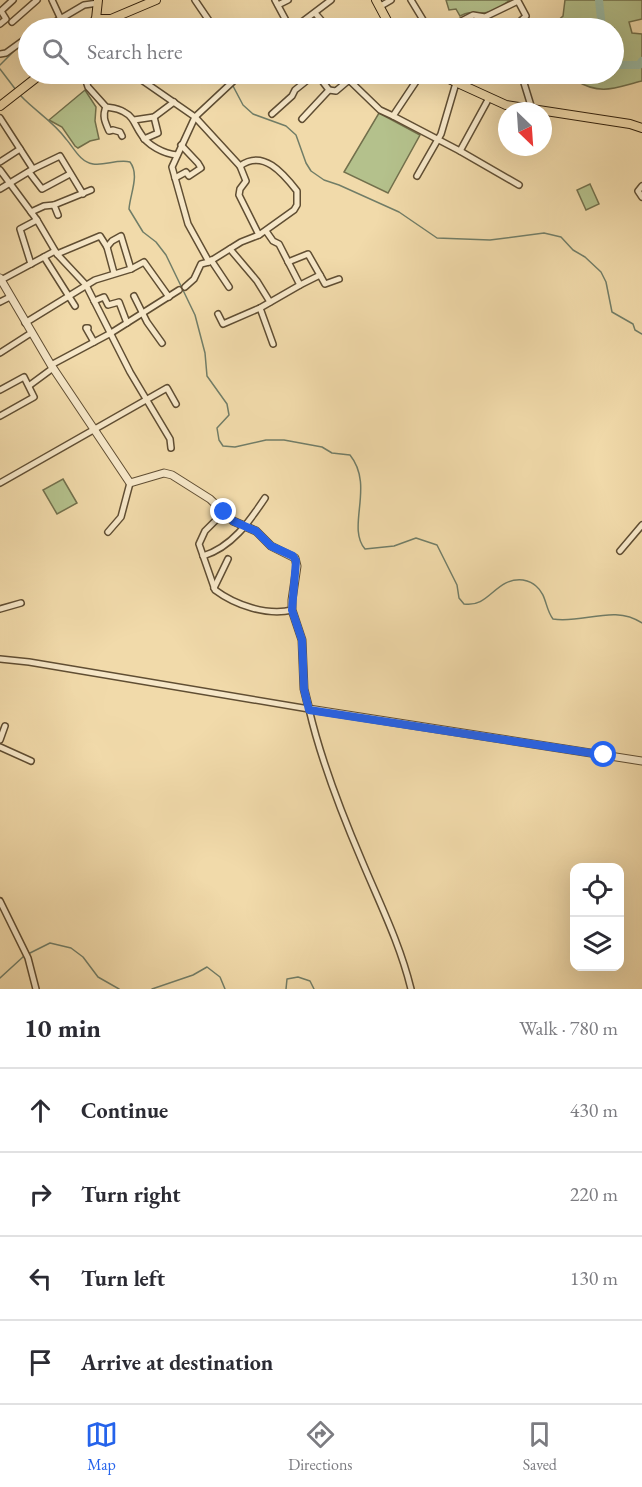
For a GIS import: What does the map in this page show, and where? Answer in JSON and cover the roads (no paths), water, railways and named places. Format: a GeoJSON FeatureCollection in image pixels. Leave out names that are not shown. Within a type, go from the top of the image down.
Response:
{"type":"FeatureCollection","features":[{"type":"Feature","properties":{"kind":"main road"},"geometry":{"type":"LineString","coordinates":[[113,18],[156,0]]}},
{"type":"Feature","properties":{"kind":"main road"},"geometry":{"type":"LineString","coordinates":[[98,18],[100,1]]}},
{"type":"Feature","properties":{"kind":"main road"},"geometry":{"type":"LineString","coordinates":[[377,4],[385,18]]}},
{"type":"Feature","properties":{"kind":"main road"},"geometry":{"type":"LineString","coordinates":[[463,84],[499,102]]}},
{"type":"Feature","properties":{"kind":"main road"},"geometry":{"type":"LineString","coordinates":[[0,106],[22,85]]}},
{"type":"Feature","properties":{"kind":"main road"},"geometry":{"type":"LineString","coordinates":[[0,101],[13,94]]}},
{"type":"Feature","properties":{"kind":"main road"},"geometry":{"type":"LineString","coordinates":[[552,112],[642,128]]}},
{"type":"Feature","properties":{"kind":"street"},"geometry":{"type":"LineString","coordinates":[[0,24],[6,19],[1,11],[13,0]]}},
{"type":"Feature","properties":{"kind":"street"},"geometry":{"type":"LineString","coordinates":[[12,22],[37,0]]}},
{"type":"Feature","properties":{"kind":"street"},"geometry":{"type":"LineString","coordinates":[[52,0],[61,18]]}},
{"type":"Feature","properties":{"kind":"street"},"geometry":{"type":"LineString","coordinates":[[195,0],[207,18]]}},
{"type":"Feature","properties":{"kind":"street"},"geometry":{"type":"LineString","coordinates":[[286,18],[276,3],[288,0]]}},
{"type":"Feature","properties":{"kind":"street"},"geometry":{"type":"LineString","coordinates":[[306,18],[331,0]]}},
{"type":"Feature","properties":{"kind":"street"},"geometry":{"type":"LineString","coordinates":[[377,4],[391,0]]}},
{"type":"Feature","properties":{"kind":"street"},"geometry":{"type":"LineString","coordinates":[[411,0],[422,18]]}},
{"type":"Feature","properties":{"kind":"street"},"geometry":{"type":"LineString","coordinates":[[63,18],[84,5],[100,1]]}},
{"type":"Feature","properties":{"kind":"street"},"geometry":{"type":"LineString","coordinates":[[467,18],[473,15],[485,17],[518,1],[526,16],[524,18]]}},
{"type":"Feature","properties":{"kind":"street"},"geometry":{"type":"LineString","coordinates":[[315,12],[321,18]]}},
{"type":"Feature","properties":{"kind":"street"},"geometry":{"type":"LineString","coordinates":[[0,54],[6,53],[18,44]]}},
{"type":"Feature","properties":{"kind":"street"},"geometry":{"type":"LineString","coordinates":[[86,84],[106,107],[125,112],[134,120],[144,139],[160,150],[177,155]]}},
{"type":"Feature","properties":{"kind":"street"},"geometry":{"type":"LineString","coordinates":[[148,84],[195,117],[240,166],[246,180],[239,195],[259,235]]}},
{"type":"Feature","properties":{"kind":"street"},"geometry":{"type":"LineString","coordinates":[[229,287],[188,224],[172,166],[195,117],[230,84]]}},
{"type":"Feature","properties":{"kind":"street"},"geometry":{"type":"LineString","coordinates":[[272,114],[303,84]]}},
{"type":"Feature","properties":{"kind":"street"},"geometry":{"type":"LineString","coordinates":[[324,84],[329,90],[336,91],[344,84]]}},
{"type":"Feature","properties":{"kind":"street"},"geometry":{"type":"LineString","coordinates":[[353,84],[380,110],[438,139],[519,185]]}},
{"type":"Feature","properties":{"kind":"street"},"geometry":{"type":"LineString","coordinates":[[393,116],[414,84]]}},
{"type":"Feature","properties":{"kind":"street"},"geometry":{"type":"LineString","coordinates":[[417,176],[438,139],[453,84]]}},
{"type":"Feature","properties":{"kind":"street"},"geometry":{"type":"LineString","coordinates":[[524,84],[530,102]]}},
{"type":"Feature","properties":{"kind":"street"},"geometry":{"type":"LineString","coordinates":[[302,119],[329,90]]}},
{"type":"Feature","properties":{"kind":"street"},"geometry":{"type":"LineString","coordinates":[[460,151],[489,98]]}},
{"type":"Feature","properties":{"kind":"street"},"geometry":{"type":"LineString","coordinates":[[134,120],[154,117],[174,102]]}},
{"type":"Feature","properties":{"kind":"street"},"geometry":{"type":"LineString","coordinates":[[106,107],[104,119],[109,130],[120,132],[122,136]]}},
{"type":"Feature","properties":{"kind":"street"},"geometry":{"type":"LineString","coordinates":[[144,139],[158,133],[154,117]]}},
{"type":"Feature","properties":{"kind":"street"},"geometry":{"type":"LineString","coordinates":[[0,118],[42,189],[70,174]]}},
{"type":"Feature","properties":{"kind":"street"},"geometry":{"type":"LineString","coordinates":[[175,178],[186,172],[189,176],[201,168],[181,145]]}},
{"type":"Feature","properties":{"kind":"street"},"geometry":{"type":"LineString","coordinates":[[0,162],[20,149]]}},
{"type":"Feature","properties":{"kind":"street"},"geometry":{"type":"LineString","coordinates":[[0,189],[58,156],[83,195]]}},
{"type":"Feature","properties":{"kind":"street"},"geometry":{"type":"LineString","coordinates":[[185,286],[194,279],[201,264],[266,231],[294,210],[297,205],[297,191],[269,163],[253,160],[240,166]]}},
{"type":"Feature","properties":{"kind":"street"},"geometry":{"type":"LineString","coordinates":[[0,170],[37,220],[56,253],[86,285],[146,400],[170,439],[171,448]]}},
{"type":"Feature","properties":{"kind":"street"},"geometry":{"type":"LineString","coordinates":[[642,186],[638,191],[642,197]]}},
{"type":"Feature","properties":{"kind":"street"},"geometry":{"type":"LineString","coordinates":[[31,212],[92,190]]}},
{"type":"Feature","properties":{"kind":"street"},"geometry":{"type":"LineString","coordinates":[[54,205],[58,215]]}},
{"type":"Feature","properties":{"kind":"street"},"geometry":{"type":"LineString","coordinates":[[31,264],[20,229],[37,220]]}},
{"type":"Feature","properties":{"kind":"street"},"geometry":{"type":"LineString","coordinates":[[266,231],[273,241],[279,244],[300,285]]}},
{"type":"Feature","properties":{"kind":"street"},"geometry":{"type":"LineString","coordinates":[[108,532],[121,517],[130,483],[52,367],[0,279],[44,257],[100,236],[107,247],[114,273]]}},
{"type":"Feature","properties":{"kind":"street"},"geometry":{"type":"LineString","coordinates":[[107,247],[121,236],[130,268]]}},
{"type":"Feature","properties":{"kind":"street"},"geometry":{"type":"LineString","coordinates":[[230,249],[257,281],[270,302]]}},
{"type":"Feature","properties":{"kind":"street"},"geometry":{"type":"LineString","coordinates":[[288,262],[308,254],[325,284],[339,279]]}},
{"type":"Feature","properties":{"kind":"street"},"geometry":{"type":"LineString","coordinates":[[44,257],[75,306]]}},
{"type":"Feature","properties":{"kind":"street"},"geometry":{"type":"LineString","coordinates":[[25,323],[86,285],[144,262],[169,297]]}},
{"type":"Feature","properties":{"kind":"street"},"geometry":{"type":"LineString","coordinates":[[218,314],[223,324],[260,308],[320,275]]}},
{"type":"Feature","properties":{"kind":"street"},"geometry":{"type":"LineString","coordinates":[[30,385],[52,367],[179,290]]}},
{"type":"Feature","properties":{"kind":"street"},"geometry":{"type":"LineString","coordinates":[[134,296],[142,313],[162,343]]}},
{"type":"Feature","properties":{"kind":"street"},"geometry":{"type":"LineString","coordinates":[[0,302],[10,297]]}},
{"type":"Feature","properties":{"kind":"street"},"geometry":{"type":"LineString","coordinates":[[94,301],[104,297],[108,305],[119,302],[127,323]]}},
{"type":"Feature","properties":{"kind":"street"},"geometry":{"type":"LineString","coordinates":[[260,308],[273,344]]}},
{"type":"Feature","properties":{"kind":"street"},"geometry":{"type":"LineString","coordinates":[[88,328],[86,328],[94,342]]}},
{"type":"Feature","properties":{"kind":"street"},"geometry":{"type":"LineString","coordinates":[[0,353],[31,333]]}},
{"type":"Feature","properties":{"kind":"street"},"geometry":{"type":"LineString","coordinates":[[0,390],[24,377],[34,397],[0,416]]}},
{"type":"Feature","properties":{"kind":"street"},"geometry":{"type":"LineString","coordinates":[[0,483],[166,388],[176,404]]}},
{"type":"Feature","properties":{"kind":"street"},"geometry":{"type":"LineString","coordinates":[[130,483],[164,473],[172,475],[210,499],[233,521],[256,531],[271,546],[295,558],[297,566],[292,610],[302,640],[304,689],[309,710],[334,792],[392,928],[411,989]]}},
{"type":"Feature","properties":{"kind":"street"},"geometry":{"type":"LineString","coordinates":[[203,556],[218,551],[246,526],[265,498]]}},
{"type":"Feature","properties":{"kind":"street"},"geometry":{"type":"LineString","coordinates":[[224,512],[205,531],[199,544],[214,588],[240,604],[284,612],[292,610]]}},
{"type":"Feature","properties":{"kind":"street"},"geometry":{"type":"LineString","coordinates":[[620,551],[642,525]]}},
{"type":"Feature","properties":{"kind":"street"},"geometry":{"type":"LineString","coordinates":[[214,588],[228,559]]}},
{"type":"Feature","properties":{"kind":"street"},"geometry":{"type":"LineString","coordinates":[[0,609],[21,603]]}},
{"type":"Feature","properties":{"kind":"street"},"geometry":{"type":"LineString","coordinates":[[0,659],[642,762]]}},
{"type":"Feature","properties":{"kind":"street"},"geometry":{"type":"LineString","coordinates":[[0,740],[5,726]]}},
{"type":"Feature","properties":{"kind":"street"},"geometry":{"type":"LineString","coordinates":[[0,747],[31,761]]}},
{"type":"Feature","properties":{"kind":"street"},"geometry":{"type":"LineString","coordinates":[[0,901],[26,951],[36,989]]}},
{"type":"Feature","properties":{"kind":"waterway"},"geometry":{"type":"LineString","coordinates":[[599,0],[601,18]]}},
{"type":"Feature","properties":{"kind":"waterway"},"geometry":{"type":"LineString","coordinates":[[0,65],[14,51]]}},
{"type":"Feature","properties":{"kind":"waterway"},"geometry":{"type":"LineString","coordinates":[[624,65],[639,65],[642,61]]}},
{"type":"Feature","properties":{"kind":"waterway"},"geometry":{"type":"LineString","coordinates":[[0,69],[16,90]]}},
{"type":"Feature","properties":{"kind":"waterway"},"geometry":{"type":"LineString","coordinates":[[233,86],[243,105],[253,114],[286,126],[296,135],[311,171],[324,180],[399,212],[437,238],[490,240],[544,233],[561,237],[573,250],[585,257],[601,272],[606,282],[612,312],[633,324],[635,330],[642,334]]}},
{"type":"Feature","properties":{"kind":"waterway"},"geometry":{"type":"LineString","coordinates":[[21,96],[56,127],[84,161],[98,164],[130,162],[133,167],[134,179],[129,209],[143,232],[156,242],[166,255],[195,315],[205,353],[207,376],[227,404],[229,415],[217,428],[219,440],[223,446],[235,447],[266,440],[284,440],[322,447],[332,453],[350,455],[357,467],[360,480],[358,529],[365,549],[394,546],[416,538],[437,545],[457,585],[459,598],[464,604],[480,602],[506,583],[523,580],[532,583],[540,590],[553,619],[620,615],[642,623]]}},
{"type":"Feature","properties":{"kind":"waterway"},"geometry":{"type":"LineString","coordinates":[[28,954],[50,943],[71,948],[83,957],[98,977],[119,989]]}},
{"type":"Feature","properties":{"kind":"waterway"},"geometry":{"type":"LineString","coordinates":[[0,978],[24,956]]}},
{"type":"Feature","properties":{"kind":"waterway"},"geometry":{"type":"LineString","coordinates":[[152,989],[193,975],[207,967],[220,977],[225,989]]}},
{"type":"Feature","properties":{"kind":"waterway"},"geometry":{"type":"LineString","coordinates":[[286,989],[287,979],[298,977],[310,981],[314,989]]}}]}
